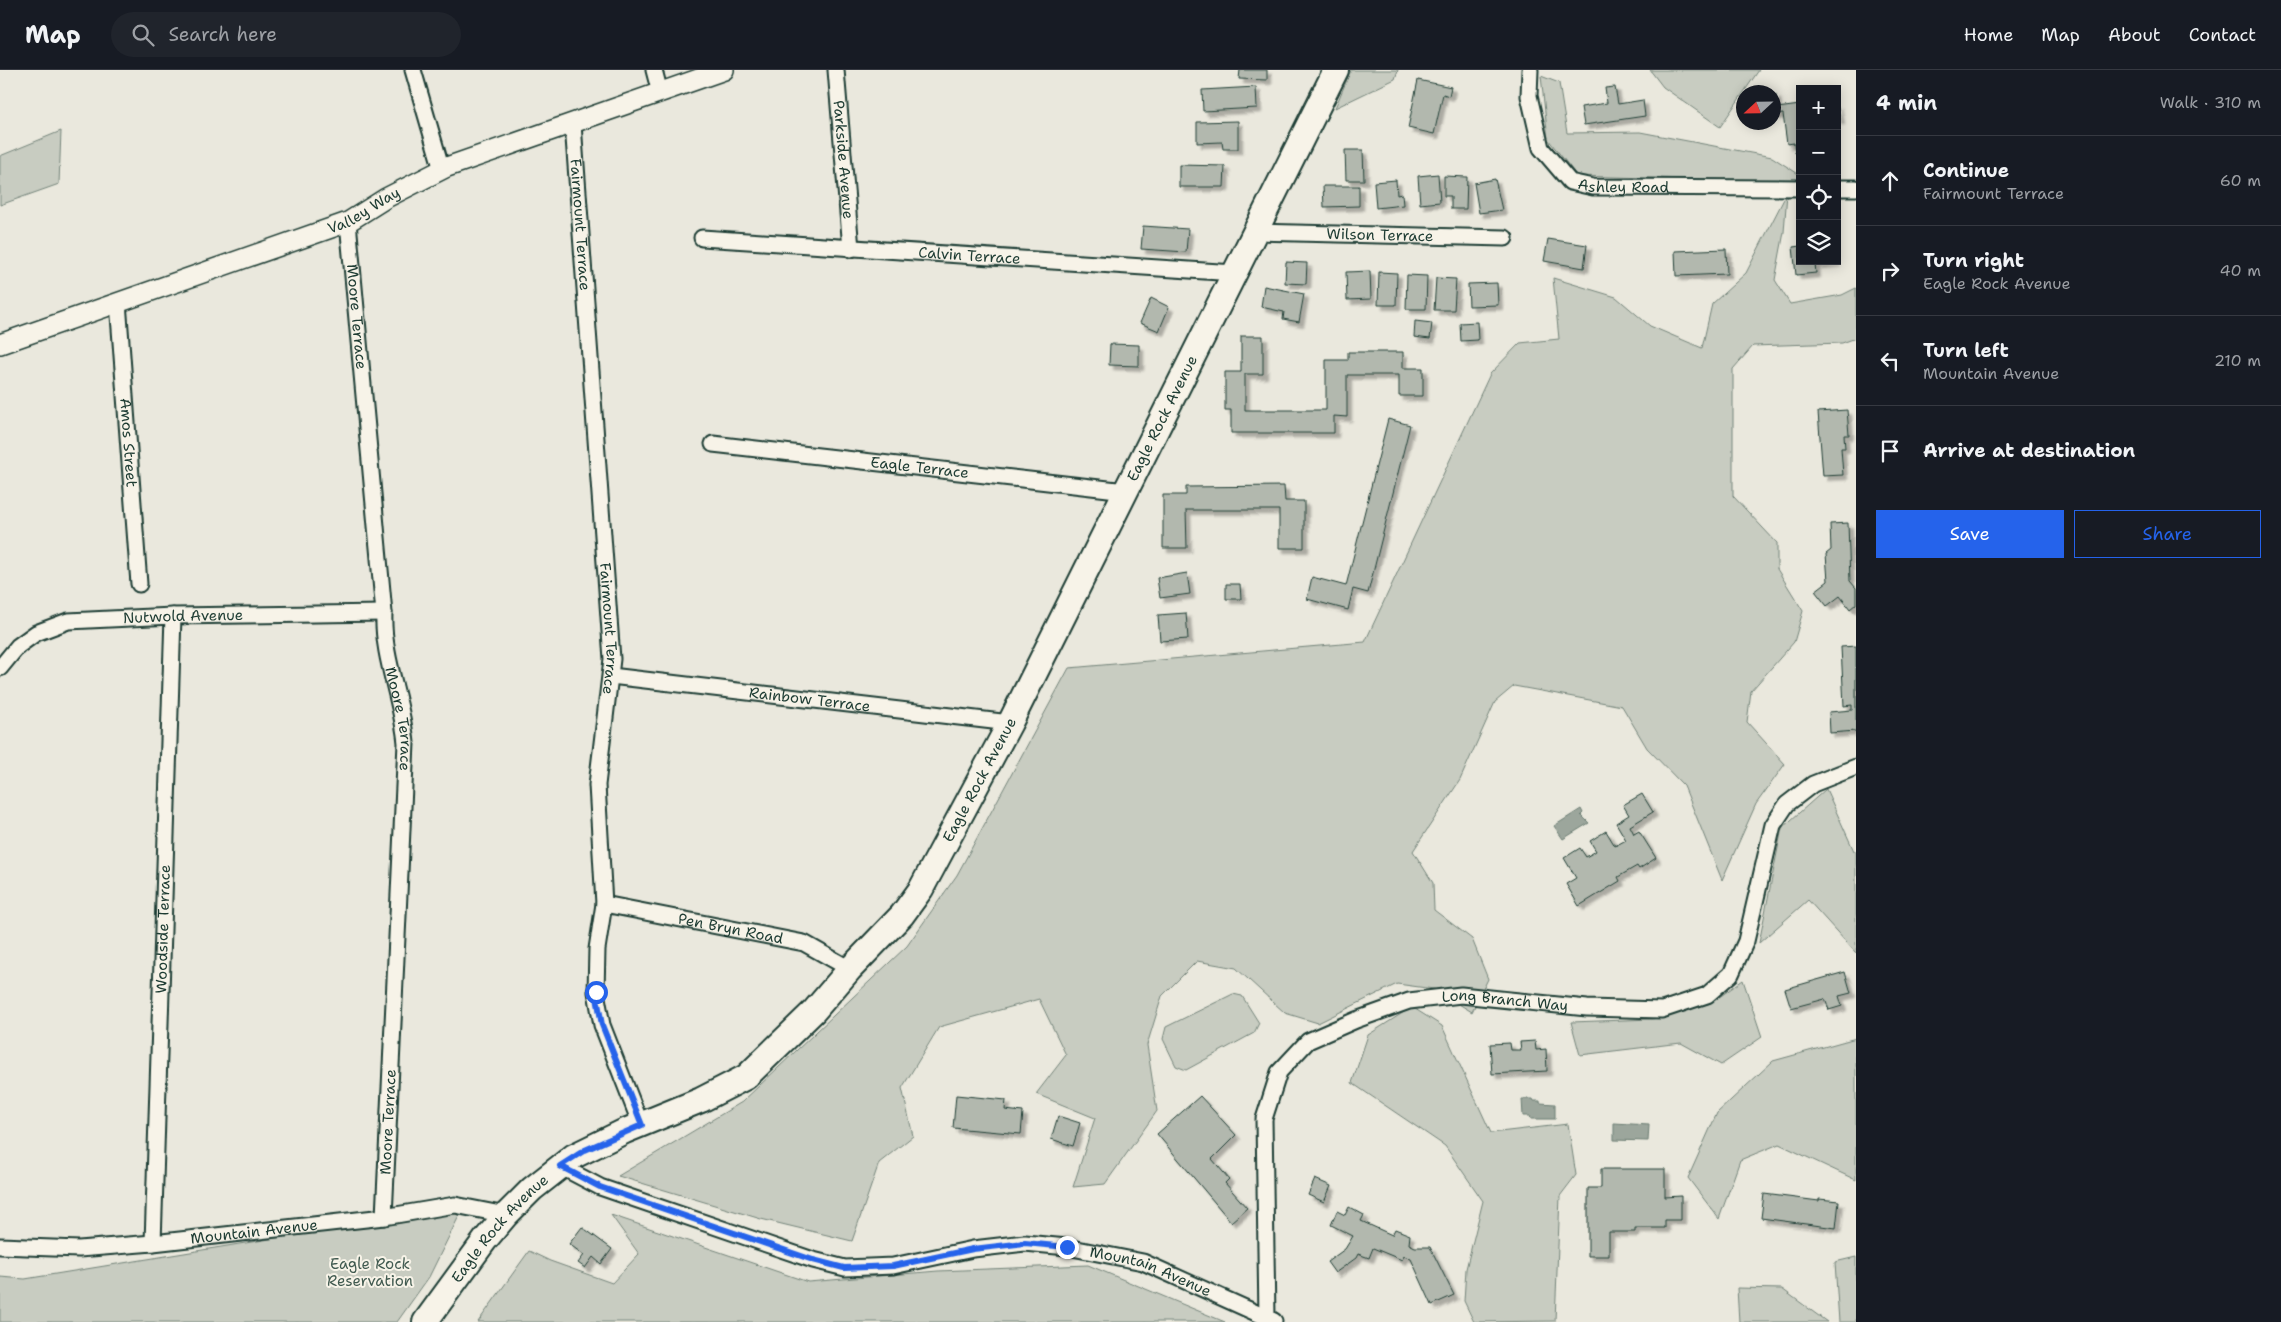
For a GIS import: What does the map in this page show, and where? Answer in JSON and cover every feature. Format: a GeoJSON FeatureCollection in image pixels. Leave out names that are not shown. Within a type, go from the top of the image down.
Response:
{"type":"FeatureCollection","features":[{"type":"Feature","properties":{"kind":"main road","name":"Eagle Rock Avenue"},"geometry":{"type":"LineString","coordinates":[[425,1322],[506,1215],[560,1166],[585,1150],[700,1100],[746,1077],[814,1012],[850,969],[902,915],[921,888],[1010,723],[1336,70]]}},
{"type":"Feature","properties":{"kind":"street"},"geometry":{"type":"LineString","coordinates":[[413,70],[442,170]]}},
{"type":"Feature","properties":{"kind":"street"},"geometry":{"type":"LineString","coordinates":[[654,70],[660,93]]}},
{"type":"Feature","properties":{"kind":"street","name":"Valley Way"},"geometry":{"type":"LineString","coordinates":[[0,344],[348,222],[386,198],[442,170],[724,70]]}},
{"type":"Feature","properties":{"kind":"street","name":"Parkside Avenue"},"geometry":{"type":"LineString","coordinates":[[836,70],[851,249]]}},
{"type":"Feature","properties":{"kind":"street","name":"Ashley Road"},"geometry":{"type":"LineString","coordinates":[[1530,70],[1530,96],[1541,148],[1570,182],[1593,187],[1796,188]]}},
{"type":"Feature","properties":{"kind":"street","name":"Fairmount Terrace"},"geometry":{"type":"LineString","coordinates":[[573,124],[612,659],[597,785],[604,904],[597,949],[596,983],[602,1025],[642,1125]]}},
{"type":"Feature","properties":{"kind":"street"},"geometry":{"type":"LineString","coordinates":[[1841,188],[1856,188]]}},
{"type":"Feature","properties":{"kind":"street","name":"Moore Terrace"},"geometry":{"type":"LineString","coordinates":[[348,222],[384,613],[383,635],[403,716],[406,743],[384,1217]]}},
{"type":"Feature","properties":{"kind":"street","name":"Wilson Terrace"},"geometry":{"type":"LineString","coordinates":[[1256,232],[1505,238]]}},
{"type":"Feature","properties":{"kind":"street","name":"Calvin Terrace"},"geometry":{"type":"LineString","coordinates":[[702,238],[1235,273]]}},
{"type":"Feature","properties":{"kind":"street","name":"Amos Street"},"geometry":{"type":"LineString","coordinates":[[118,302],[139,584]]}},
{"type":"Feature","properties":{"kind":"street","name":"Eagle Terrace"},"geometry":{"type":"LineString","coordinates":[[713,444],[1126,491]]}},
{"type":"Feature","properties":{"kind":"street","name":"Nutwold Avenue"},"geometry":{"type":"LineString","coordinates":[[0,668],[18,646],[36,633],[57,624],[86,619],[384,613]]}},
{"type":"Feature","properties":{"kind":"street","name":"Woodside Terrace"},"geometry":{"type":"LineString","coordinates":[[153,1243],[173,616]]}},
{"type":"Feature","properties":{"kind":"street","name":"Rainbow Terrace"},"geometry":{"type":"LineString","coordinates":[[611,676],[1010,723]]}},
{"type":"Feature","properties":{"kind":"street","name":"Long Branch Way"},"geometry":{"type":"LineString","coordinates":[[1271,1320],[1264,1119],[1279,1072],[1308,1041],[1356,1020],[1409,1001],[1461,995],[1588,1008],[1662,1010],[1707,994],[1731,974],[1746,941],[1773,825],[1787,804],[1813,784],[1856,767]]}},
{"type":"Feature","properties":{"kind":"street","name":"Pen Bryn Road"},"geometry":{"type":"LineString","coordinates":[[604,904],[804,943],[850,969]]}},
{"type":"Feature","properties":{"kind":"street","name":"Mountain Avenue"},"geometry":{"type":"LineString","coordinates":[[560,1166],[600,1187],[813,1260],[844,1268],[893,1266],[973,1249],[1025,1243],[1067,1247],[1143,1262],[1271,1320]]}},
{"type":"Feature","properties":{"kind":"street","name":"Mountain Avenue"},"geometry":{"type":"LineString","coordinates":[[0,1246],[79,1249],[153,1243],[384,1217],[455,1205],[506,1215]]}},
{"type":"Feature","properties":{"kind":"green space"},"geometry":{"type":"Polygon","coordinates":[[[1351,70],[1398,70],[1395,79],[1335,108],[1351,70]]]}},
{"type":"Feature","properties":{"kind":"green space"},"geometry":{"type":"Polygon","coordinates":[[[1650,70],[1759,70],[1749,85],[1736,85],[1736,104],[1720,127],[1663,87],[1650,70]]]}},
{"type":"Feature","properties":{"kind":"green space"},"geometry":{"type":"Polygon","coordinates":[[[1541,76],[1559,83],[1567,133],[1640,132],[1772,157],[1796,172],[1796,182],[1577,176],[1548,139],[1541,76]]]}},
{"type":"Feature","properties":{"kind":"green space"},"geometry":{"type":"Polygon","coordinates":[[[61,131],[59,184],[0,205],[0,156],[61,131]]]}},
{"type":"Feature","properties":{"kind":"green space"},"geometry":{"type":"Polygon","coordinates":[[[1787,193],[1784,232],[1775,280],[1790,304],[1842,295],[1856,288],[1856,338],[1842,343],[1753,346],[1733,369],[1733,496],[1777,543],[1777,569],[1803,611],[1794,642],[1751,691],[1747,722],[1785,764],[1756,804],[1722,880],[1684,786],[1647,748],[1622,706],[1514,686],[1495,702],[1460,780],[1413,851],[1433,883],[1434,910],[1472,939],[1488,979],[1472,1012],[1434,989],[1397,984],[1318,1023],[1285,1013],[1236,968],[1197,961],[1162,996],[1147,1045],[1157,1111],[1105,1184],[1073,1187],[1095,1118],[1036,1094],[1066,1055],[1039,999],[939,1027],[902,1088],[913,1136],[879,1163],[852,1241],[761,1219],[618,1176],[742,1102],[907,946],[957,875],[1069,668],[1365,642],[1490,374],[1520,343],[1559,339],[1553,278],[1616,297],[1650,326],[1702,348],[1712,304],[1746,273],[1787,193]]]}},
{"type":"Feature","properties":{"kind":"green space"},"geometry":{"type":"Polygon","coordinates":[[[1826,789],[1854,851],[1856,851],[1856,953],[1808,900],[1759,943],[1782,828],[1826,789]]]}},
{"type":"Feature","properties":{"kind":"green space"},"geometry":{"type":"Polygon","coordinates":[[[1743,980],[1762,1037],[1721,1065],[1681,1043],[1580,1055],[1571,1022],[1653,1019],[1711,1003],[1743,980]]]}},
{"type":"Feature","properties":{"kind":"green space"},"geometry":{"type":"Polygon","coordinates":[[[1233,994],[1242,996],[1259,1023],[1254,1033],[1186,1070],[1176,1066],[1163,1039],[1166,1027],[1233,994]]]}},
{"type":"Feature","properties":{"kind":"green space"},"geometry":{"type":"Polygon","coordinates":[[[1412,1007],[1442,1026],[1491,1133],[1568,1124],[1576,1175],[1560,1196],[1555,1321],[1474,1322],[1464,1301],[1466,1269],[1483,1201],[1445,1146],[1352,1083],[1368,1035],[1412,1007]]]}},
{"type":"Feature","properties":{"kind":"green space"},"geometry":{"type":"Polygon","coordinates":[[[1856,1038],[1856,1180],[1779,1144],[1740,1160],[1719,1219],[1688,1178],[1717,1113],[1773,1061],[1856,1038]]]}},
{"type":"Feature","properties":{"kind":"green space","name":"Eagle Rock Reservation"},"geometry":{"type":"Polygon","coordinates":[[[460,1208],[462,1210],[429,1277],[397,1322],[0,1322],[0,1277],[25,1279],[460,1208]]]}},
{"type":"Feature","properties":{"kind":"green space"},"geometry":{"type":"Polygon","coordinates":[[[611,1215],[808,1282],[938,1271],[1088,1265],[1225,1322],[478,1322],[529,1251],[550,1261],[612,1283],[639,1254],[611,1215]]]}},
{"type":"Feature","properties":{"kind":"green space"},"geometry":{"type":"Polygon","coordinates":[[[1856,1257],[1856,1322],[1839,1322],[1835,1262],[1856,1257]]]}},
{"type":"Feature","properties":{"kind":"green space"},"geometry":{"type":"Polygon","coordinates":[[[1737,1288],[1782,1289],[1827,1322],[1739,1322],[1737,1288]]]}},
{"type":"Feature","properties":{"kind":"shaded area"},"geometry":{"type":"Polygon","coordinates":[[[1581,809],[1583,813],[1581,815],[1589,823],[1563,839],[1554,826],[1581,809]]]}},
{"type":"Feature","properties":{"kind":"shaded area"},"geometry":{"type":"Polygon","coordinates":[[[1522,1099],[1533,1099],[1534,1101],[1540,1101],[1540,1103],[1555,1104],[1555,1119],[1531,1119],[1530,1116],[1523,1116],[1522,1099]]]}},
{"type":"Feature","properties":{"kind":"shaded area"},"geometry":{"type":"Polygon","coordinates":[[[1614,1123],[1649,1125],[1648,1141],[1614,1140],[1614,1123]]]}},
{"type":"Feature","properties":{"kind":"building"},"geometry":{"type":"Polygon","coordinates":[[[1240,70],[1267,70],[1267,80],[1239,79],[1240,70]]]}},
{"type":"Feature","properties":{"kind":"building"},"geometry":{"type":"Polygon","coordinates":[[[1418,80],[1451,87],[1449,96],[1443,94],[1434,134],[1408,128],[1418,80]]]}},
{"type":"Feature","properties":{"kind":"building"},"geometry":{"type":"Polygon","coordinates":[[[1256,87],[1257,108],[1203,111],[1202,90],[1256,87]]]}},
{"type":"Feature","properties":{"kind":"building"},"geometry":{"type":"Polygon","coordinates":[[[1615,87],[1618,104],[1643,100],[1645,116],[1584,125],[1581,107],[1607,103],[1605,88],[1615,87]]]}},
{"type":"Feature","properties":{"kind":"building"},"geometry":{"type":"Polygon","coordinates":[[[1796,106],[1796,153],[1794,143],[1787,144],[1783,114],[1781,114],[1781,107],[1796,106]]]}},
{"type":"Feature","properties":{"kind":"building"},"geometry":{"type":"Polygon","coordinates":[[[1238,121],[1238,149],[1223,149],[1222,142],[1197,143],[1197,122],[1238,121]]]}},
{"type":"Feature","properties":{"kind":"building"},"geometry":{"type":"Polygon","coordinates":[[[1345,150],[1363,150],[1364,180],[1346,180],[1345,150]]]}},
{"type":"Feature","properties":{"kind":"building"},"geometry":{"type":"Polygon","coordinates":[[[1179,165],[1225,166],[1224,187],[1179,187],[1179,165]]]}},
{"type":"Feature","properties":{"kind":"building"},"geometry":{"type":"Polygon","coordinates":[[[1438,174],[1440,202],[1420,204],[1418,176],[1438,174]]]}},
{"type":"Feature","properties":{"kind":"building"},"geometry":{"type":"Polygon","coordinates":[[[1444,176],[1467,177],[1466,209],[1451,209],[1451,196],[1444,196],[1444,176]]]}},
{"type":"Feature","properties":{"kind":"building"},"geometry":{"type":"Polygon","coordinates":[[[1495,179],[1502,210],[1479,213],[1474,183],[1495,179]]]}},
{"type":"Feature","properties":{"kind":"building"},"geometry":{"type":"Polygon","coordinates":[[[1396,180],[1397,195],[1402,194],[1403,205],[1376,208],[1374,182],[1396,180]]]}},
{"type":"Feature","properties":{"kind":"building"},"geometry":{"type":"Polygon","coordinates":[[[1323,186],[1359,186],[1359,206],[1324,207],[1323,186]]]}},
{"type":"Feature","properties":{"kind":"building"},"geometry":{"type":"Polygon","coordinates":[[[1143,226],[1188,229],[1186,252],[1141,249],[1143,226]]]}},
{"type":"Feature","properties":{"kind":"building"},"geometry":{"type":"Polygon","coordinates":[[[1548,239],[1587,245],[1584,268],[1544,261],[1548,239]]]}},
{"type":"Feature","properties":{"kind":"building"},"geometry":{"type":"Polygon","coordinates":[[[1793,247],[1796,247],[1796,265],[1815,265],[1816,273],[1796,275],[1793,247]]]}},
{"type":"Feature","properties":{"kind":"building"},"geometry":{"type":"Polygon","coordinates":[[[1726,249],[1727,274],[1676,276],[1675,251],[1726,249]]]}},
{"type":"Feature","properties":{"kind":"building"},"geometry":{"type":"Polygon","coordinates":[[[1286,262],[1307,263],[1306,284],[1285,283],[1286,262]]]}},
{"type":"Feature","properties":{"kind":"building"},"geometry":{"type":"Polygon","coordinates":[[[1370,271],[1371,299],[1347,300],[1346,272],[1370,271]]]}},
{"type":"Feature","properties":{"kind":"building"},"geometry":{"type":"Polygon","coordinates":[[[1379,272],[1397,273],[1396,305],[1378,305],[1379,272]]]}},
{"type":"Feature","properties":{"kind":"building"},"geometry":{"type":"Polygon","coordinates":[[[1407,275],[1427,276],[1426,309],[1406,309],[1407,275]]]}},
{"type":"Feature","properties":{"kind":"building"},"geometry":{"type":"Polygon","coordinates":[[[1436,278],[1456,279],[1454,310],[1434,310],[1436,278]]]}},
{"type":"Feature","properties":{"kind":"building"},"geometry":{"type":"Polygon","coordinates":[[[1497,283],[1498,305],[1469,306],[1468,284],[1497,283]]]}},
{"type":"Feature","properties":{"kind":"building"},"geometry":{"type":"Polygon","coordinates":[[[1264,286],[1304,294],[1299,322],[1283,319],[1284,312],[1261,307],[1264,286]]]}},
{"type":"Feature","properties":{"kind":"building"},"geometry":{"type":"Polygon","coordinates":[[[1151,298],[1169,307],[1159,331],[1140,323],[1151,298]]]}},
{"type":"Feature","properties":{"kind":"building"},"geometry":{"type":"Polygon","coordinates":[[[1415,321],[1432,323],[1430,339],[1414,337],[1415,321]]]}},
{"type":"Feature","properties":{"kind":"building"},"geometry":{"type":"Polygon","coordinates":[[[1477,322],[1478,340],[1461,341],[1460,323],[1477,322]]]}},
{"type":"Feature","properties":{"kind":"building"},"geometry":{"type":"Polygon","coordinates":[[[1241,336],[1263,336],[1263,374],[1245,374],[1245,410],[1326,410],[1326,360],[1348,360],[1348,352],[1403,352],[1403,368],[1423,368],[1423,396],[1399,396],[1399,375],[1347,375],[1347,417],[1334,416],[1334,433],[1231,433],[1231,410],[1225,410],[1225,372],[1241,372],[1241,336]]]}},
{"type":"Feature","properties":{"kind":"building"},"geometry":{"type":"Polygon","coordinates":[[[1110,344],[1139,345],[1139,366],[1109,365],[1110,344]]]}},
{"type":"Feature","properties":{"kind":"building"},"geometry":{"type":"Polygon","coordinates":[[[1847,410],[1849,435],[1844,435],[1845,448],[1841,448],[1843,475],[1823,476],[1818,412],[1847,410]]]}},
{"type":"Feature","properties":{"kind":"building"},"geometry":{"type":"Polygon","coordinates":[[[1388,419],[1410,425],[1368,593],[1353,589],[1348,610],[1307,599],[1312,577],[1346,586],[1388,419]]]}},
{"type":"Feature","properties":{"kind":"building"},"geometry":{"type":"Polygon","coordinates":[[[1284,486],[1285,501],[1304,501],[1304,548],[1279,548],[1279,510],[1186,510],[1187,548],[1163,548],[1163,495],[1186,495],[1186,487],[1284,486]]]}},
{"type":"Feature","properties":{"kind":"building"},"geometry":{"type":"Polygon","coordinates":[[[1848,523],[1850,581],[1856,588],[1856,604],[1850,609],[1840,596],[1827,606],[1815,591],[1828,581],[1826,554],[1831,550],[1830,524],[1848,523]]]}},
{"type":"Feature","properties":{"kind":"building"},"geometry":{"type":"Polygon","coordinates":[[[1187,573],[1190,594],[1160,598],[1157,578],[1187,573]]]}},
{"type":"Feature","properties":{"kind":"building"},"geometry":{"type":"Polygon","coordinates":[[[1226,584],[1240,584],[1241,599],[1226,599],[1226,584]]]}},
{"type":"Feature","properties":{"kind":"building"},"geometry":{"type":"Polygon","coordinates":[[[1186,613],[1188,639],[1160,641],[1158,615],[1186,613]]]}},
{"type":"Feature","properties":{"kind":"building"},"geometry":{"type":"Polygon","coordinates":[[[1856,646],[1856,731],[1830,733],[1829,712],[1852,710],[1852,705],[1844,706],[1841,647],[1856,646]]]}},
{"type":"Feature","properties":{"kind":"building"},"geometry":{"type":"Polygon","coordinates":[[[1642,794],[1653,812],[1630,826],[1634,834],[1639,831],[1656,858],[1639,869],[1637,866],[1618,877],[1620,881],[1579,906],[1566,884],[1576,878],[1564,858],[1580,848],[1586,857],[1596,851],[1590,841],[1606,831],[1615,846],[1626,840],[1616,823],[1629,815],[1623,805],[1642,794]]]}},
{"type":"Feature","properties":{"kind":"building"},"geometry":{"type":"Polygon","coordinates":[[[1845,972],[1851,993],[1839,996],[1842,1006],[1829,1010],[1825,999],[1791,1008],[1785,989],[1845,972]]]}},
{"type":"Feature","properties":{"kind":"building"},"geometry":{"type":"Polygon","coordinates":[[[1535,1041],[1536,1050],[1546,1049],[1547,1071],[1492,1074],[1490,1044],[1510,1043],[1511,1050],[1521,1050],[1520,1042],[1535,1041]]]}},
{"type":"Feature","properties":{"kind":"building"},"geometry":{"type":"Polygon","coordinates":[[[956,1095],[1006,1100],[1005,1110],[1023,1112],[1021,1134],[953,1128],[956,1095]]]}},
{"type":"Feature","properties":{"kind":"building"},"geometry":{"type":"Polygon","coordinates":[[[1200,1096],[1236,1135],[1212,1159],[1229,1179],[1225,1183],[1247,1208],[1231,1222],[1157,1134],[1200,1096]]]}},
{"type":"Feature","properties":{"kind":"building"},"geometry":{"type":"Polygon","coordinates":[[[1058,1116],[1080,1123],[1073,1146],[1051,1139],[1058,1116]]]}},
{"type":"Feature","properties":{"kind":"building"},"geometry":{"type":"Polygon","coordinates":[[[1601,1169],[1665,1169],[1665,1197],[1681,1196],[1681,1220],[1665,1220],[1665,1228],[1635,1228],[1635,1232],[1609,1232],[1609,1256],[1588,1256],[1588,1188],[1601,1188],[1601,1169]]]}},
{"type":"Feature","properties":{"kind":"building"},"geometry":{"type":"Polygon","coordinates":[[[1315,1179],[1331,1186],[1324,1202],[1308,1195],[1315,1179]]]}},
{"type":"Feature","properties":{"kind":"building"},"geometry":{"type":"Polygon","coordinates":[[[1764,1194],[1819,1201],[1819,1199],[1839,1201],[1836,1228],[1761,1218],[1764,1194]]]}},
{"type":"Feature","properties":{"kind":"building"},"geometry":{"type":"Polygon","coordinates":[[[1349,1207],[1364,1215],[1361,1221],[1392,1235],[1395,1229],[1410,1235],[1409,1244],[1415,1247],[1430,1247],[1454,1295],[1432,1305],[1411,1259],[1404,1256],[1402,1260],[1373,1248],[1369,1258],[1358,1254],[1356,1258],[1335,1273],[1327,1262],[1345,1249],[1353,1236],[1331,1225],[1337,1211],[1345,1215],[1349,1207]]]}},
{"type":"Feature","properties":{"kind":"building"},"geometry":{"type":"Polygon","coordinates":[[[582,1227],[612,1249],[601,1264],[593,1257],[585,1268],[578,1263],[584,1255],[569,1244],[582,1227]]]}},
{"type":"Feature","properties":{"kind":"route"},"geometry":{"type":"LineString","coordinates":[[596,992],[602,1025],[642,1125],[585,1150],[560,1166],[600,1187],[813,1260],[844,1268],[893,1266],[973,1249],[1025,1243],[1067,1247]]}}]}
